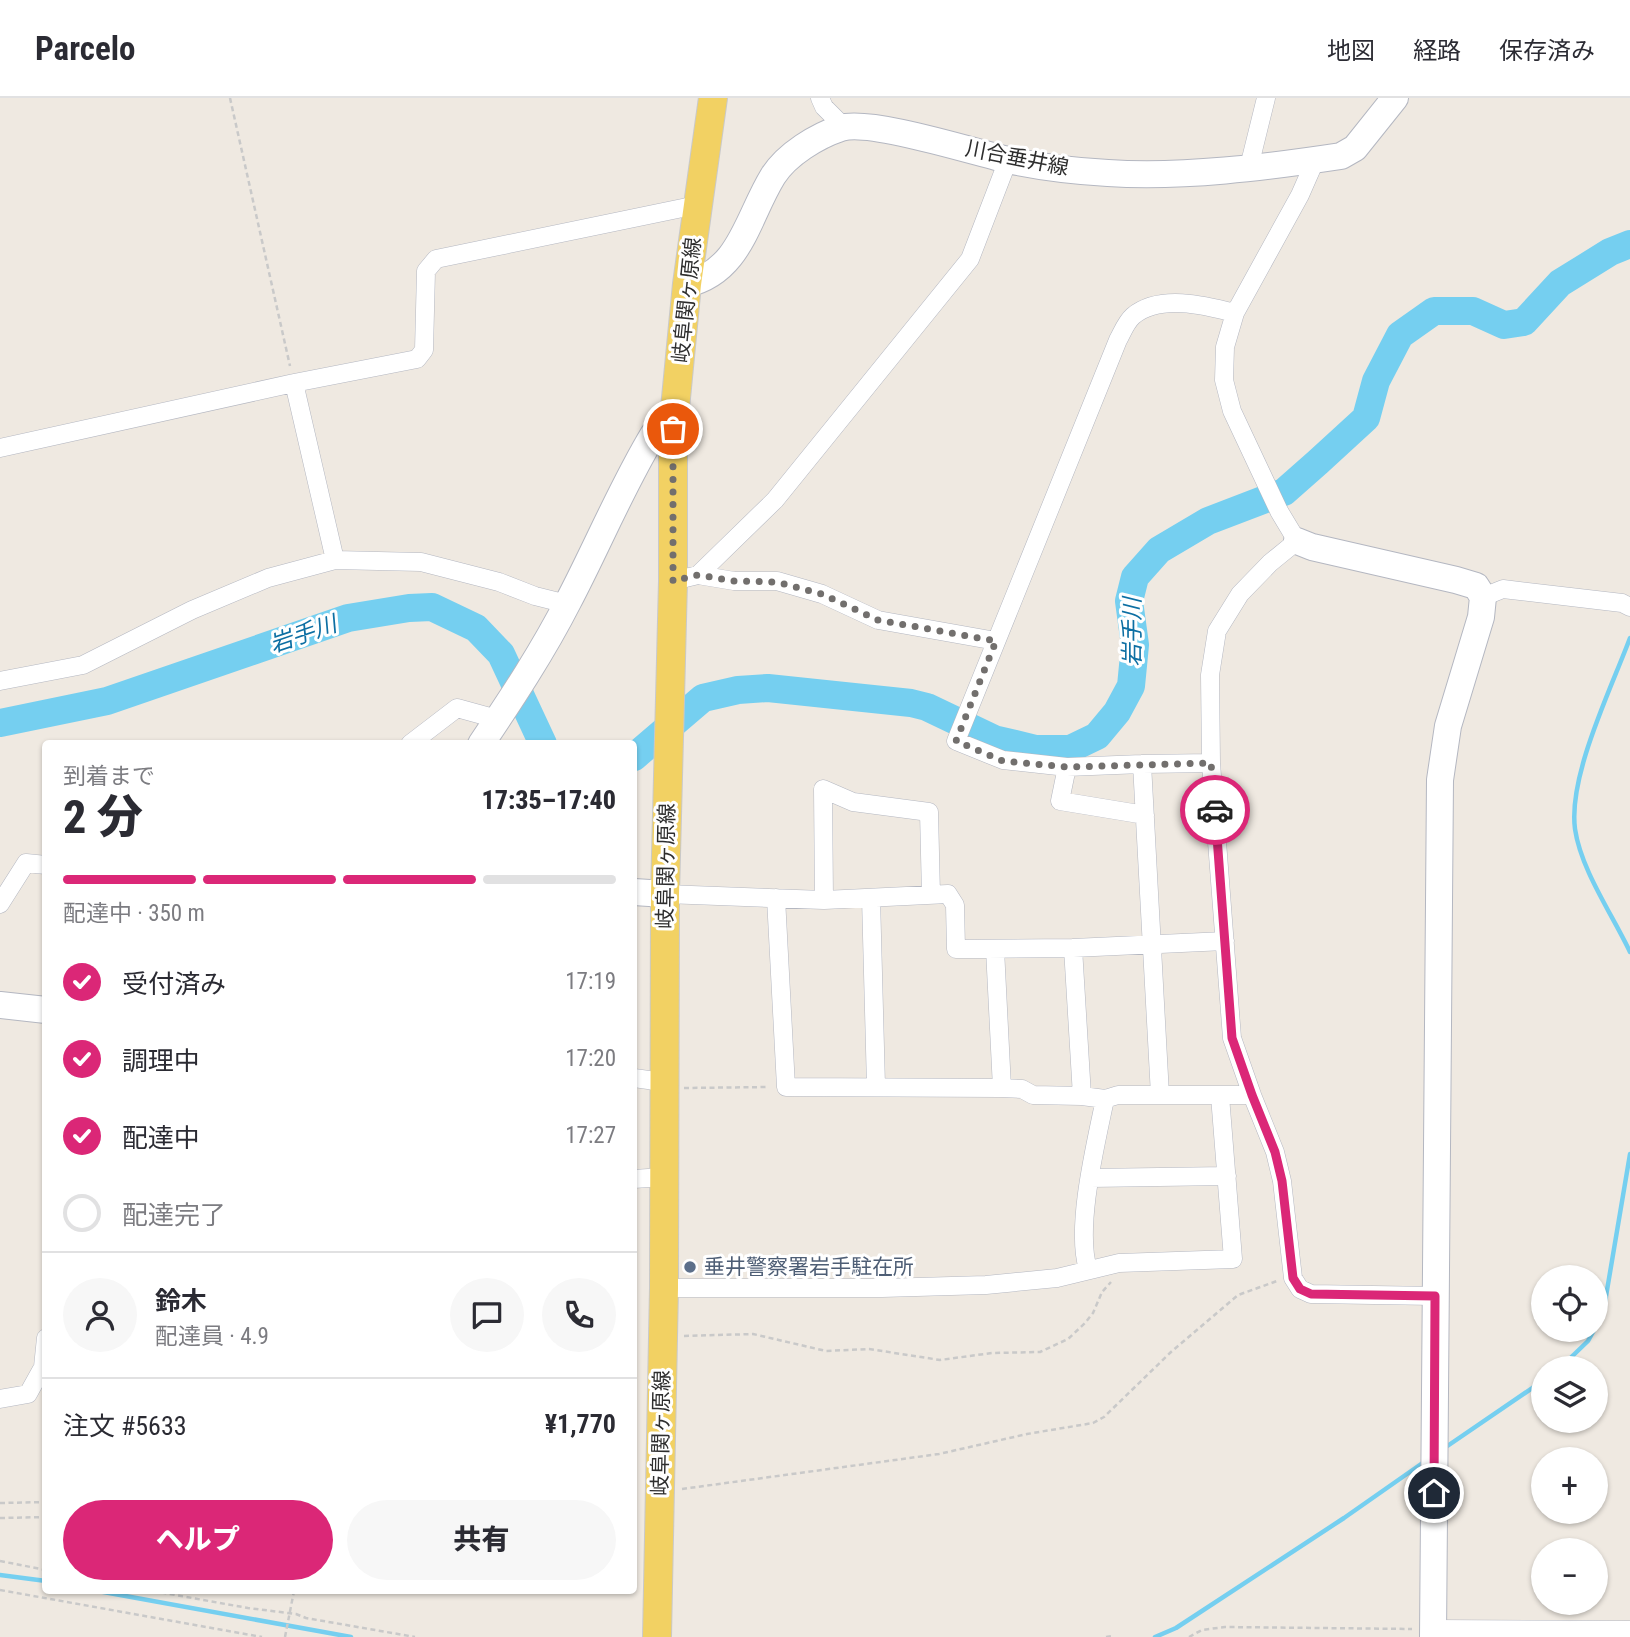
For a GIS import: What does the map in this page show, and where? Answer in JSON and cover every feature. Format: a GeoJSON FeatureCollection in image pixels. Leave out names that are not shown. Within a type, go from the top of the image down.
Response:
{"type":"FeatureCollection","features":[{"type":"Feature","properties":{"kind":"main road","name":"岐阜関ヶ原線"},"geometry":{"type":"LineString","coordinates":[[657,1637],[664,1288],[665,894],[670,697],[686,578],[673,429],[687,284],[713,98]]}},
{"type":"Feature","properties":{"kind":"street"},"geometry":{"type":"LineString","coordinates":[[687,284],[705,280],[722,268],[734,252],[774,175],[789,158],[844,127],[824,107],[820,98]]}},
{"type":"Feature","properties":{"kind":"street"},"geometry":{"type":"LineString","coordinates":[[1250,167],[1266,98]]}},
{"type":"Feature","properties":{"kind":"street","name":"川合垂井線"},"geometry":{"type":"LineString","coordinates":[[844,127],[893,131],[1040,166],[1108,173],[1159,173],[1250,167],[1341,156],[1356,148],[1395,98]]}},
{"type":"Feature","properties":{"kind":"street"},"geometry":{"type":"LineString","coordinates":[[686,578],[775,499],[970,259],[1008,160]]}},
{"type":"Feature","properties":{"kind":"street"},"geometry":{"type":"LineString","coordinates":[[1312,160],[1311,170],[1300,195],[1235,313],[1225,347],[1224,380],[1232,411],[1279,511],[1297,541],[1312,547],[1476,586],[1483,597],[1481,617],[1448,726],[1440,780],[1433,1633],[1630,1630]]}},
{"type":"Feature","properties":{"kind":"street"},"geometry":{"type":"LineString","coordinates":[[0,448],[294,383],[417,359],[424,350],[426,271],[436,259],[697,205]]}},
{"type":"Feature","properties":{"kind":"street"},"geometry":{"type":"LineString","coordinates":[[1211,763],[1067,767],[1003,761],[956,741],[1118,340],[1131,317],[1152,305],[1201,305],[1235,313]]}},
{"type":"Feature","properties":{"kind":"street"},"geometry":{"type":"LineString","coordinates":[[294,383],[335,560]]}},
{"type":"Feature","properties":{"kind":"street"},"geometry":{"type":"LineString","coordinates":[[484,740],[568,604],[634,467],[653,435],[673,429]]}},
{"type":"Feature","properties":{"kind":"street"},"geometry":{"type":"LineString","coordinates":[[1297,541],[1270,563],[1240,594],[1217,631],[1210,674],[1211,763],[1232,1038],[1275,1152],[1282,1181],[1293,1278],[1300,1289],[1311,1294],[1435,1296]]}},
{"type":"Feature","properties":{"kind":"street"},"geometry":{"type":"LineString","coordinates":[[0,681],[83,665],[171,620],[268,578],[335,560],[421,562],[499,582],[568,604]]}},
{"type":"Feature","properties":{"kind":"street"},"geometry":{"type":"LineString","coordinates":[[686,578],[777,582],[822,594],[878,620],[996,641]]}},
{"type":"Feature","properties":{"kind":"street"},"geometry":{"type":"LineString","coordinates":[[1483,597],[1503,589],[1622,603],[1630,607]]}},
{"type":"Feature","properties":{"kind":"street"},"geometry":{"type":"LineString","coordinates":[[415,740],[457,708],[500,715]]}},
{"type":"Feature","properties":{"kind":"street"},"geometry":{"type":"LineString","coordinates":[[1142,764],[1160,1095]]}},
{"type":"Feature","properties":{"kind":"street"},"geometry":{"type":"LineString","coordinates":[[1067,767],[1060,801],[1145,815]]}},
{"type":"Feature","properties":{"kind":"street"},"geometry":{"type":"LineString","coordinates":[[824,900],[822,789],[853,802],[929,812],[931,895]]}},
{"type":"Feature","properties":{"kind":"street"},"geometry":{"type":"LineString","coordinates":[[0,904],[26,863],[42,865]]}},
{"type":"Feature","properties":{"kind":"street"},"geometry":{"type":"LineString","coordinates":[[637,892],[824,900],[948,894],[955,905],[956,949],[1073,948],[1225,941]]}},
{"type":"Feature","properties":{"kind":"street"},"geometry":{"type":"LineString","coordinates":[[776,898],[786,1087],[1002,1088],[1022,1090],[1033,1095],[1105,1099],[1118,1094],[1252,1095]]}},
{"type":"Feature","properties":{"kind":"street"},"geometry":{"type":"LineString","coordinates":[[871,898],[876,1086]]}},
{"type":"Feature","properties":{"kind":"street"},"geometry":{"type":"LineString","coordinates":[[995,948],[1002,1088]]}},
{"type":"Feature","properties":{"kind":"street"},"geometry":{"type":"LineString","coordinates":[[1073,948],[1082,1096]]}},
{"type":"Feature","properties":{"kind":"street"},"geometry":{"type":"LineString","coordinates":[[0,1005],[42,1010]]}},
{"type":"Feature","properties":{"kind":"street"},"geometry":{"type":"LineString","coordinates":[[637,1079],[663,1085]]}},
{"type":"Feature","properties":{"kind":"street"},"geometry":{"type":"LineString","coordinates":[[664,1288],[986,1285],[1057,1278],[1119,1264],[1233,1259],[1220,1096]]}},
{"type":"Feature","properties":{"kind":"street"},"geometry":{"type":"LineString","coordinates":[[1088,1269],[1083,1252],[1090,1178],[1105,1099]]}},
{"type":"Feature","properties":{"kind":"street"},"geometry":{"type":"LineString","coordinates":[[1090,1178],[1227,1176]]}},
{"type":"Feature","properties":{"kind":"street"},"geometry":{"type":"LineString","coordinates":[[637,1179],[663,1177]]}},
{"type":"Feature","properties":{"kind":"street"},"geometry":{"type":"LineString","coordinates":[[0,1399],[28,1394],[42,1369]]}},
{"type":"Feature","properties":{"kind":"path"},"geometry":{"type":"LineString","coordinates":[[230,98],[294,383]]}},
{"type":"Feature","properties":{"kind":"path"},"geometry":{"type":"LineString","coordinates":[[663,1085],[786,1087]]}},
{"type":"Feature","properties":{"kind":"path"},"geometry":{"type":"LineString","coordinates":[[663,1336],[753,1334],[826,1351],[869,1349],[940,1360],[992,1353],[1040,1352],[1068,1339],[1085,1323],[1093,1313],[1102,1292],[1116,1278],[1119,1264]]}},
{"type":"Feature","properties":{"kind":"path"},"geometry":{"type":"LineString","coordinates":[[660,1492],[939,1454],[1027,1434],[1093,1423],[1104,1417],[1171,1352],[1238,1295],[1293,1278]]}},
{"type":"Feature","properties":{"kind":"path"},"geometry":{"type":"LineString","coordinates":[[0,1503],[42,1502]]}},
{"type":"Feature","properties":{"kind":"path"},"geometry":{"type":"LineString","coordinates":[[0,1518],[42,1517]]}},
{"type":"Feature","properties":{"kind":"path"},"geometry":{"type":"LineString","coordinates":[[0,1561],[42,1569]]}},
{"type":"Feature","properties":{"kind":"path"},"geometry":{"type":"LineString","coordinates":[[0,1590],[261,1637]]}},
{"type":"Feature","properties":{"kind":"path"},"geometry":{"type":"LineString","coordinates":[[170,1594],[415,1637]]}},
{"type":"Feature","properties":{"kind":"path"},"geometry":{"type":"LineString","coordinates":[[285,1637],[293,1594]]}},
{"type":"Feature","properties":{"kind":"path"},"geometry":{"type":"LineString","coordinates":[[1189,1637],[1202,1630],[1225,1627],[1433,1633]]}},
{"type":"Feature","properties":{"kind":"path"},"geometry":{"type":"LineString","coordinates":[[1106,1637],[1112,1636]]}},
{"type":"Feature","properties":{"kind":"waterway","name":"岩手川"},"geometry":{"type":"LineString","coordinates":[[637,754],[703,698],[738,690],[768,688],[911,703],[927,707],[994,739],[1036,749],[1070,749],[1097,736],[1117,712],[1131,686],[1135,645],[1129,601],[1135,577],[1159,550],[1208,521],[1284,492],[1366,418],[1376,381],[1400,335],[1434,311],[1473,311],[1504,325],[1524,322],[1560,283],[1610,252],[1630,244]]}},
{"type":"Feature","properties":{"kind":"waterway","name":"岩手川"},"geometry":{"type":"LineString","coordinates":[[0,723],[107,701],[348,618],[432,607],[476,628],[501,654],[541,740]]}},
{"type":"Feature","properties":{"kind":"waterway"},"geometry":{"type":"LineString","coordinates":[[1630,638],[1584,759],[1575,808],[1575,829],[1584,860],[1630,952]]}},
{"type":"Feature","properties":{"kind":"waterway"},"geometry":{"type":"LineString","coordinates":[[1608,1284],[1630,1154]]}},
{"type":"Feature","properties":{"kind":"waterway"},"geometry":{"type":"LineString","coordinates":[[1572,1356],[1587,1342]]}},
{"type":"Feature","properties":{"kind":"waterway"},"geometry":{"type":"LineString","coordinates":[[1443,1449],[1531,1389]]}},
{"type":"Feature","properties":{"kind":"waterway"},"geometry":{"type":"LineString","coordinates":[[1155,1637],[1176,1628],[1424,1462]]}},
{"type":"Feature","properties":{"kind":"waterway"},"geometry":{"type":"LineString","coordinates":[[0,1575],[42,1580]]}},
{"type":"Feature","properties":{"kind":"waterway"},"geometry":{"type":"LineString","coordinates":[[114,1594],[351,1637]]}},
{"type":"Feature","properties":{"kind":"way so far"},"geometry":{"type":"LineString","coordinates":[[673,429],[673,581],[698,575],[734,581],[777,582],[822,594],[878,620],[996,641],[956,741],[1003,761],[1067,767],[1211,763],[1215,810]]}},
{"type":"Feature","properties":{"kind":"place","name":"垂井警察署岩手駐在所"},"geometry":{"type":"Point","coordinates":[690,1267]}},
{"type":"Feature","properties":{"kind":"route"},"geometry":{"type":"LineString","coordinates":[[1215,810],[1232,1038],[1275,1152],[1282,1181],[1293,1278],[1300,1289],[1311,1294],[1435,1296],[1434,1493]]}}]}
